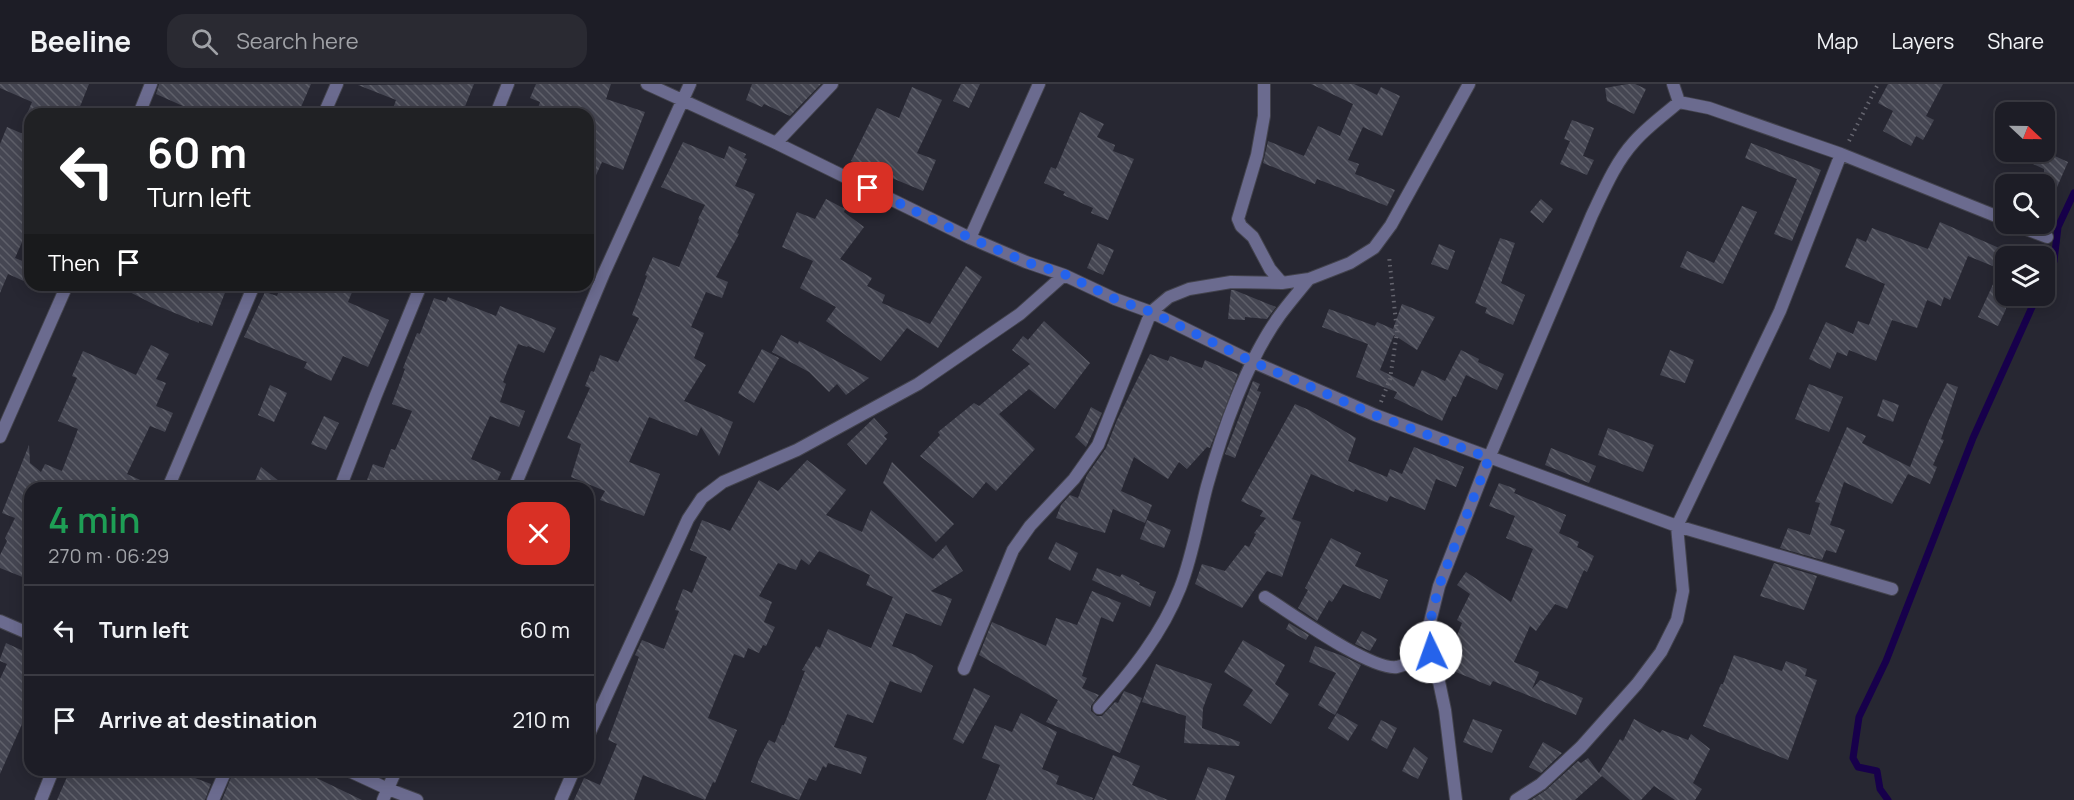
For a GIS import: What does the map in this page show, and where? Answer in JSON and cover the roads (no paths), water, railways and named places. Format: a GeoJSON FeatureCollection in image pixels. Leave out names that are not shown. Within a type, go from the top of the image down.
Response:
{"type":"FeatureCollection","features":[{"type":"Feature","properties":{"kind":"street"},"geometry":{"type":"LineString","coordinates":[[141,108],[151,84]]}},
{"type":"Feature","properties":{"kind":"street"},"geometry":{"type":"LineString","coordinates":[[327,108],[337,84]]}},
{"type":"Feature","properties":{"kind":"street"},"geometry":{"type":"LineString","coordinates":[[498,108],[508,84]]}},
{"type":"Feature","properties":{"kind":"street"},"geometry":{"type":"LineString","coordinates":[[647,84],[682,102],[776,143],[970,238],[1026,262],[1064,274],[1115,299],[1151,312],[1253,362],[1375,415],[1677,526],[1892,589]]}},
{"type":"Feature","properties":{"kind":"street"},"geometry":{"type":"LineString","coordinates":[[517,482],[604,273],[690,84]]}},
{"type":"Feature","properties":{"kind":"street"},"geometry":{"type":"LineString","coordinates":[[776,143],[832,84]]}},
{"type":"Feature","properties":{"kind":"street"},"geometry":{"type":"LineString","coordinates":[[970,238],[1039,84]]}},
{"type":"Feature","properties":{"kind":"street"},"geometry":{"type":"LineString","coordinates":[[1263,84],[1264,116],[1257,155],[1238,219],[1253,237],[1270,269],[1282,282]]}},
{"type":"Feature","properties":{"kind":"street"},"geometry":{"type":"LineString","coordinates":[[964,669],[1013,550],[1030,526],[1074,479],[1098,445],[1151,312],[1169,297],[1190,289],[1231,282],[1282,282],[1309,279],[1325,274],[1374,248],[1391,225],[1469,84]]}},
{"type":"Feature","properties":{"kind":"street"},"geometry":{"type":"LineString","coordinates":[[1673,84],[1679,102]]}},
{"type":"Feature","properties":{"kind":"street"},"geometry":{"type":"LineString","coordinates":[[1679,102],[1709,108],[1841,154],[1995,216]]}},
{"type":"Feature","properties":{"kind":"street"},"geometry":{"type":"LineString","coordinates":[[1456,800],[1445,710],[1428,630],[1439,586],[1489,458],[1610,175],[1632,144],[1679,102]]}},
{"type":"Feature","properties":{"kind":"street"},"geometry":{"type":"LineString","coordinates":[[1516,800],[1541,784],[1581,747],[1637,684],[1661,652],[1677,620],[1683,591],[1677,526],[1780,311],[1841,154]]}},
{"type":"Feature","properties":{"kind":"street"},"geometry":{"type":"LineString","coordinates":[[2040,234],[2048,237]]}},
{"type":"Feature","properties":{"kind":"street"},"geometry":{"type":"LineString","coordinates":[[594,723],[688,519],[702,498],[723,482],[797,450],[918,384],[1020,314],[1064,274]]}},
{"type":"Feature","properties":{"kind":"street"},"geometry":{"type":"LineString","coordinates":[[1099,708],[1131,672],[1158,633],[1180,589],[1207,485],[1229,421],[1253,362],[1279,316],[1309,279]]}},
{"type":"Feature","properties":{"kind":"street"},"geometry":{"type":"LineString","coordinates":[[0,437],[64,291]]}},
{"type":"Feature","properties":{"kind":"street"},"geometry":{"type":"LineString","coordinates":[[171,482],[251,291]]}},
{"type":"Feature","properties":{"kind":"street"},"geometry":{"type":"LineString","coordinates":[[342,482],[420,291]]}},
{"type":"Feature","properties":{"kind":"street"},"geometry":{"type":"LineString","coordinates":[[1265,597],[1361,657],[1383,666],[1396,667],[1431,652]]}},
{"type":"Feature","properties":{"kind":"street"},"geometry":{"type":"LineString","coordinates":[[0,621],[24,631]]}},
{"type":"Feature","properties":{"kind":"street"},"geometry":{"type":"LineString","coordinates":[[41,800],[51,776]]}},
{"type":"Feature","properties":{"kind":"street"},"geometry":{"type":"LineString","coordinates":[[213,800],[223,776]]}},
{"type":"Feature","properties":{"kind":"street"},"geometry":{"type":"LineString","coordinates":[[356,776],[386,795],[417,800]]}},
{"type":"Feature","properties":{"kind":"street"},"geometry":{"type":"LineString","coordinates":[[386,795],[394,776]]}},
{"type":"Feature","properties":{"kind":"street"},"geometry":{"type":"LineString","coordinates":[[561,800],[571,776]]}},
{"type":"Feature","properties":{"kind":"waterway"},"geometry":{"type":"LineString","coordinates":[[2055,252],[2058,227],[2074,193]]}},
{"type":"Feature","properties":{"kind":"waterway"},"geometry":{"type":"LineString","coordinates":[[1888,800],[1880,789],[1877,771],[1858,767],[1853,758],[1859,717],[1886,661],[1973,438],[2032,306]]}}]}
